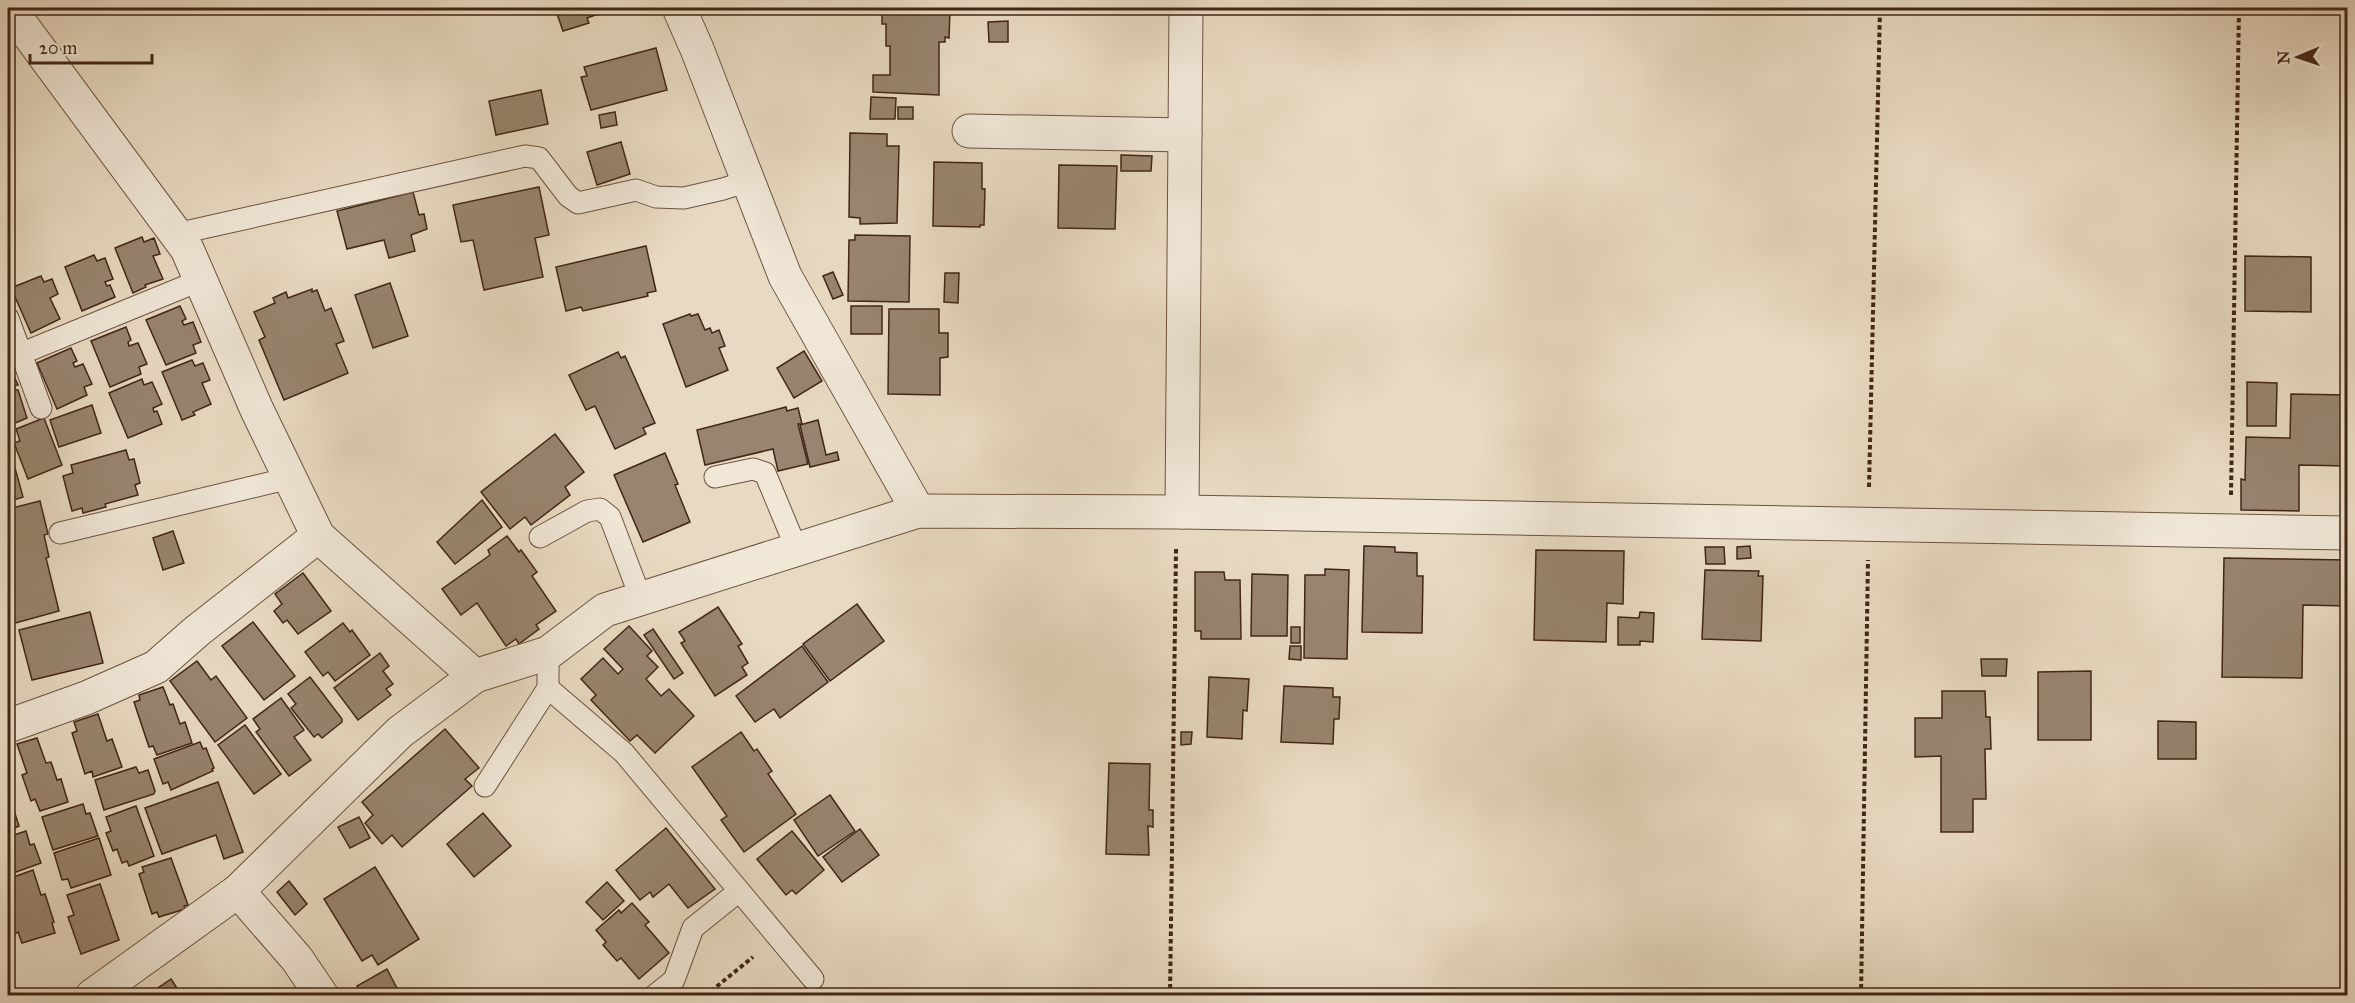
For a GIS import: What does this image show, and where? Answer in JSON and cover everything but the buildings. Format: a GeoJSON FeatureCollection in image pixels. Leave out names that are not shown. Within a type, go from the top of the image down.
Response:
{"type":"FeatureCollection","features":[{"type":"Feature","properties":{"kind":"street"},"geometry":{"type":"LineString","coordinates":[[9,8],[187,249],[257,410],[318,536],[475,676]]}},
{"type":"Feature","properties":{"kind":"street"},"geometry":{"type":"LineString","coordinates":[[678,8],[698,49],[785,276],[918,512]]}},
{"type":"Feature","properties":{"kind":"street"},"geometry":{"type":"LineString","coordinates":[[1182,512],[1186,8]]}},
{"type":"Feature","properties":{"kind":"street"},"geometry":{"type":"LineString","coordinates":[[969,131],[1185,135]]}},
{"type":"Feature","properties":{"kind":"street"},"geometry":{"type":"LineString","coordinates":[[92,996],[238,891],[400,732],[475,676],[548,653],[605,610],[918,512],[1182,512],[2348,533]]}},
{"type":"Feature","properties":{"kind":"street"},"geometry":{"type":"LineString","coordinates":[[8,726],[86,698],[156,667],[197,631],[318,536]]}},
{"type":"Feature","properties":{"kind":"street"},"geometry":{"type":"LineString","coordinates":[[238,891],[297,959],[322,996]]}},
{"type":"Feature","properties":{"kind":"lane"},"geometry":{"type":"LineString","coordinates":[[176,234],[525,156],[539,158],[568,196],[578,203],[636,190],[656,197],[684,198],[748,181]]}},
{"type":"Feature","properties":{"kind":"lane"},"geometry":{"type":"LineString","coordinates":[[14,357],[201,280]]}},
{"type":"Feature","properties":{"kind":"lane"},"geometry":{"type":"LineString","coordinates":[[8,318],[14,357],[41,408]]}},
{"type":"Feature","properties":{"kind":"lane"},"geometry":{"type":"LineString","coordinates":[[715,477],[753,469],[765,473],[797,550]]}},
{"type":"Feature","properties":{"kind":"lane"},"geometry":{"type":"LineString","coordinates":[[60,533],[290,478]]}},
{"type":"Feature","properties":{"kind":"lane"},"geometry":{"type":"LineString","coordinates":[[540,537],[587,511],[600,509],[610,517],[641,599]]}},
{"type":"Feature","properties":{"kind":"lane"},"geometry":{"type":"LineString","coordinates":[[485,786],[548,688],[548,653]]}},
{"type":"Feature","properties":{"kind":"lane"},"geometry":{"type":"LineString","coordinates":[[548,688],[624,753],[813,979]]}},
{"type":"Feature","properties":{"kind":"lane"},"geometry":{"type":"LineString","coordinates":[[654,996],[674,980],[693,928],[739,891]]}},
{"type":"Feature","properties":{"kind":"path"},"geometry":{"type":"LineString","coordinates":[[1861,996],[1868,525],[1880,8]]}},
{"type":"Feature","properties":{"kind":"path"},"geometry":{"type":"LineString","coordinates":[[2230,531],[2239,8]]}},
{"type":"Feature","properties":{"kind":"path"},"geometry":{"type":"LineString","coordinates":[[1170,996],[1176,532],[1182,512]]}},
{"type":"Feature","properties":{"kind":"path"},"geometry":{"type":"LineString","coordinates":[[705,996],[778,937]]}}]}
